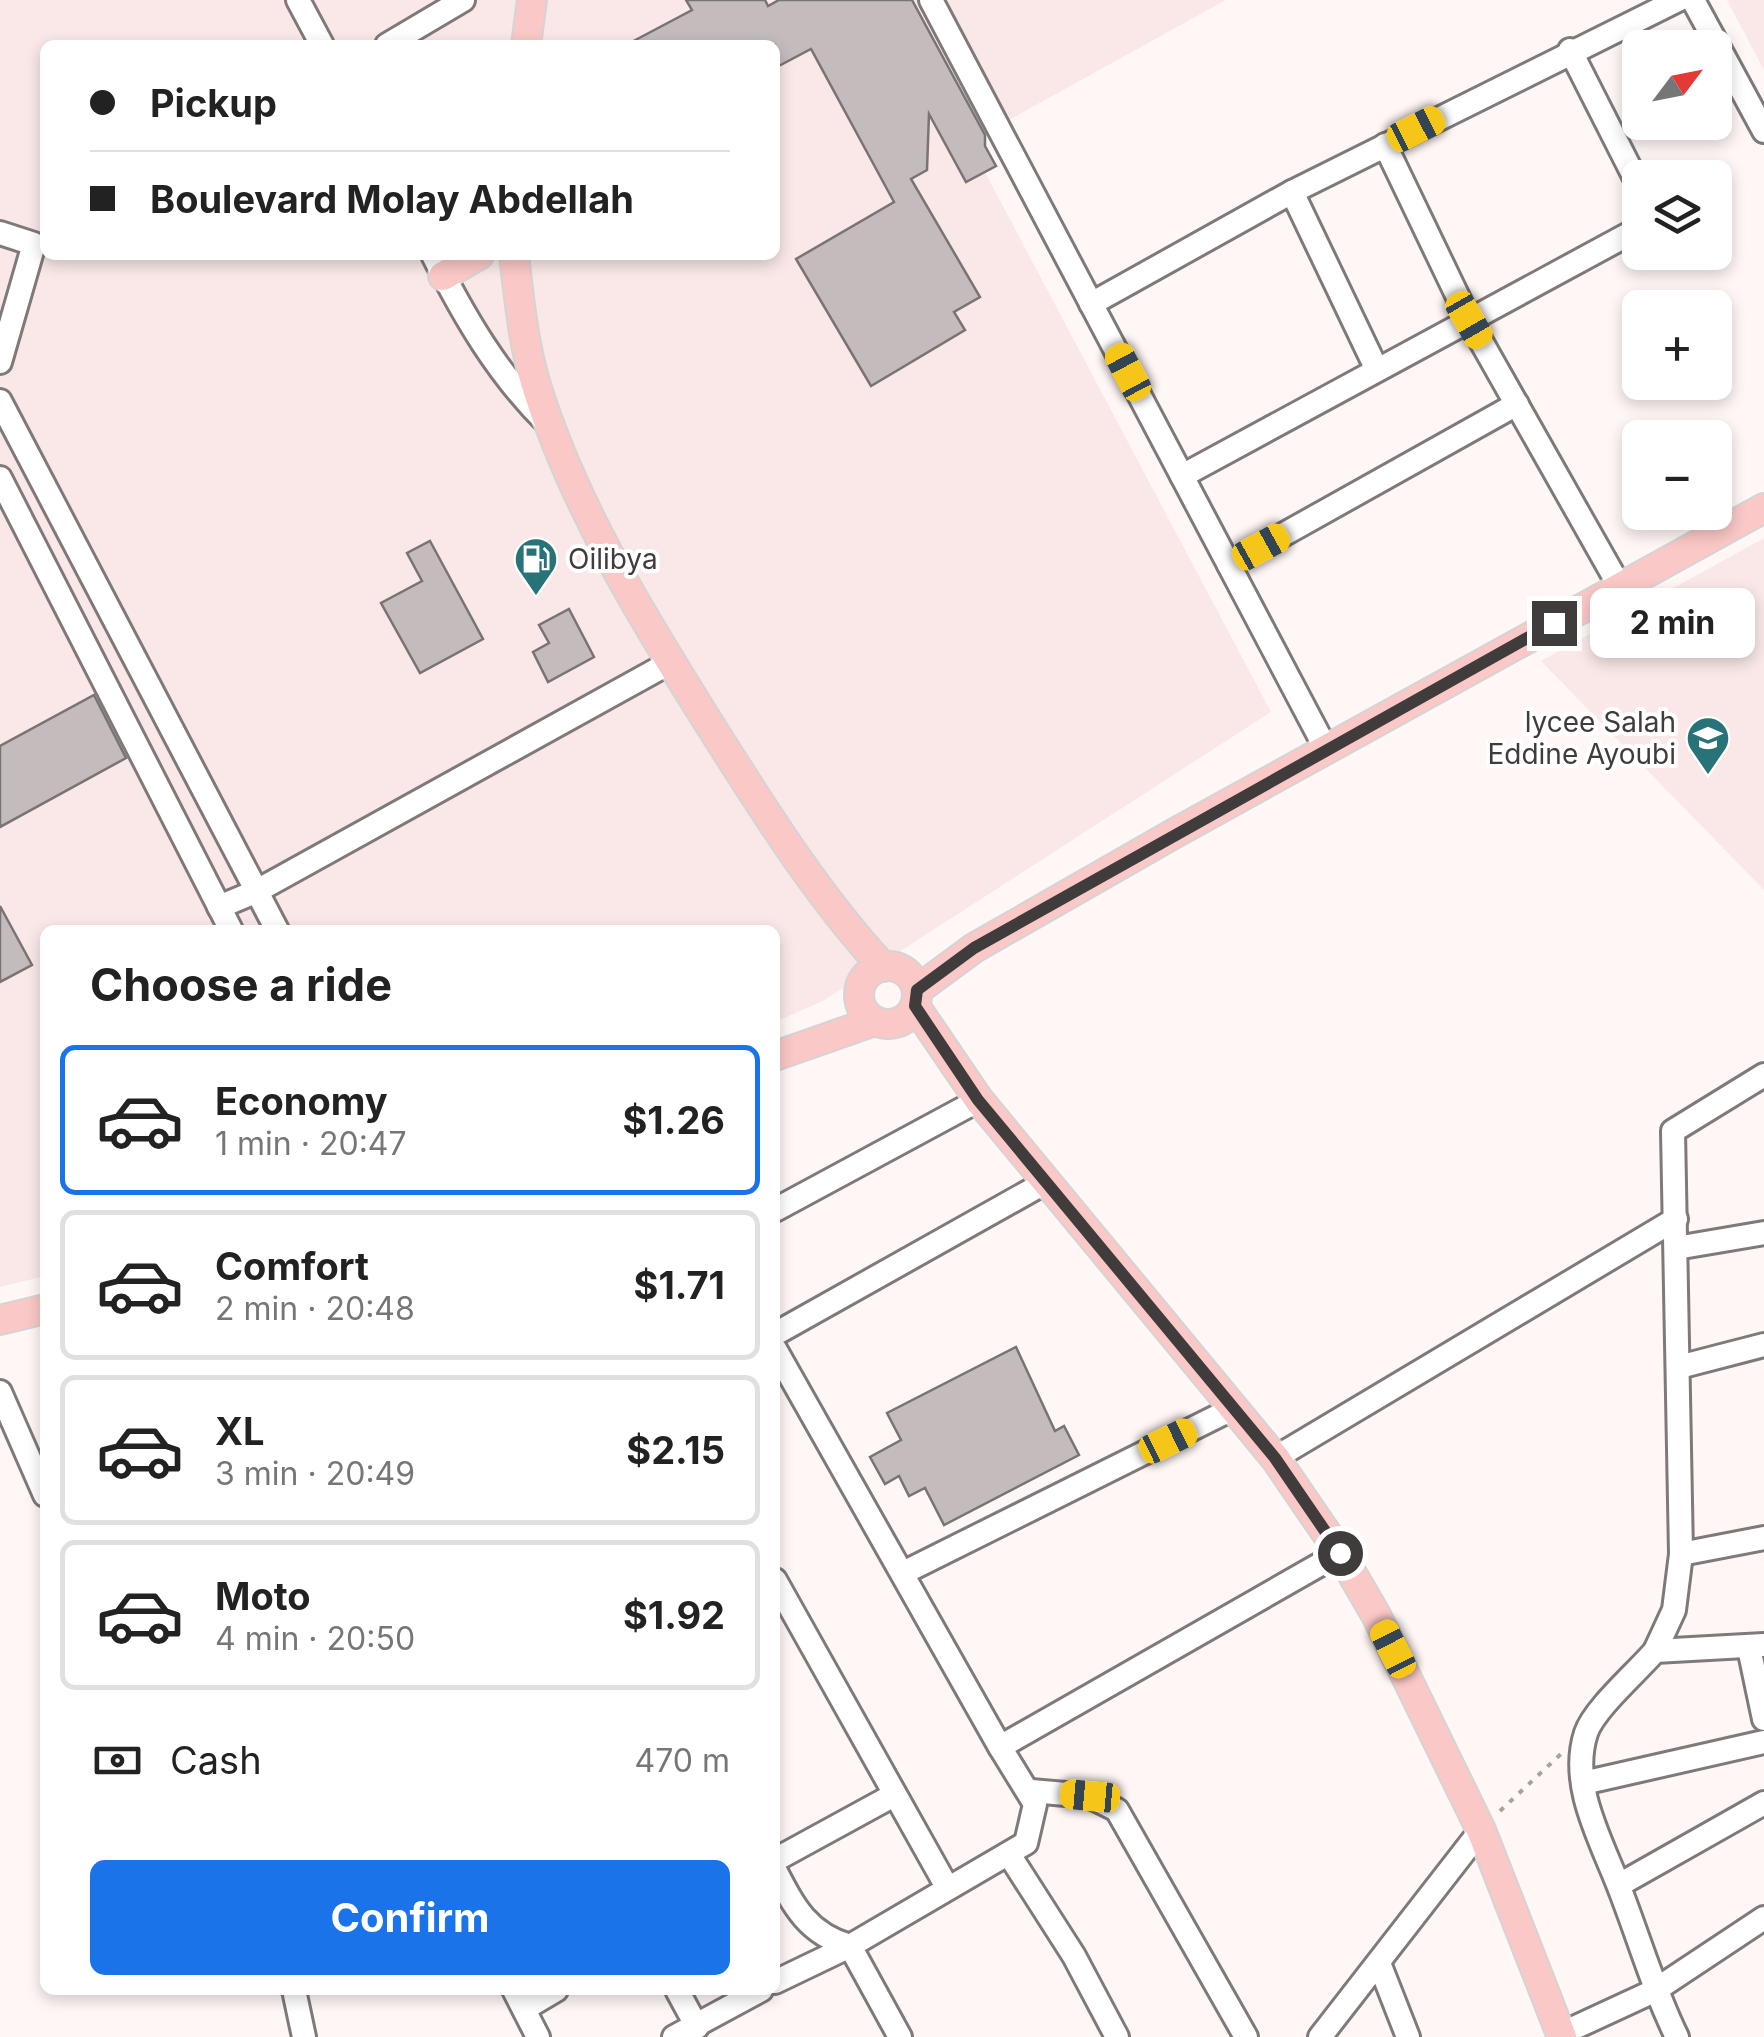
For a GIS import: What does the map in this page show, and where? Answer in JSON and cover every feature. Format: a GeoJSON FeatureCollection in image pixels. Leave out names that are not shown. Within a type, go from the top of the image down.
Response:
{"type":"FeatureCollection","features":[{"type":"Feature","properties":{"kind":"main road"},"geometry":{"type":"LineString","coordinates":[[527,40],[532,0]]}},
{"type":"Feature","properties":{"kind":"main road"},"geometry":{"type":"LineString","coordinates":[[515,260],[531,364],[550,426],[595,526],[671,662],[824,900],[890,994],[1275,1458],[1340,1553],[1376,1614],[1481,1830],[1561,2035]]}},
{"type":"Feature","properties":{"kind":"main road"},"geometry":{"type":"LineString","coordinates":[[780,1054],[1764,508]]}},
{"type":"Feature","properties":{"kind":"main road"},"geometry":{"type":"LineString","coordinates":[[0,1320],[40,1310]]}},
{"type":"Feature","properties":{"kind":"street"},"geometry":{"type":"LineString","coordinates":[[298,0],[319,40]]}},
{"type":"Feature","properties":{"kind":"street"},"geometry":{"type":"LineString","coordinates":[[395,40],[463,0]]}},
{"type":"Feature","properties":{"kind":"street"},"geometry":{"type":"LineString","coordinates":[[932,0],[1326,750]]}},
{"type":"Feature","properties":{"kind":"street"},"geometry":{"type":"LineString","coordinates":[[1091,304],[1292,192],[1570,50],[1678,0]]}},
{"type":"Feature","properties":{"kind":"street"},"geometry":{"type":"LineString","coordinates":[[1693,0],[1764,130]]}},
{"type":"Feature","properties":{"kind":"street"},"geometry":{"type":"LineString","coordinates":[[1570,50],[1626,160]]}},
{"type":"Feature","properties":{"kind":"street"},"geometry":{"type":"LineString","coordinates":[[1385,144],[1469,320],[1620,587]]}},
{"type":"Feature","properties":{"kind":"street"},"geometry":{"type":"LineString","coordinates":[[1292,192],[1377,370]]}},
{"type":"Feature","properties":{"kind":"street"},"geometry":{"type":"LineString","coordinates":[[0,233],[40,241],[0,362]]}},
{"type":"Feature","properties":{"kind":"street"},"geometry":{"type":"LineString","coordinates":[[1182,476],[1622,238]]}},
{"type":"Feature","properties":{"kind":"street"},"geometry":{"type":"LineString","coordinates":[[438,266],[510,387],[550,426]]}},
{"type":"Feature","properties":{"kind":"street"},"geometry":{"type":"LineString","coordinates":[[0,400],[274,925]]}},
{"type":"Feature","properties":{"kind":"street"},"geometry":{"type":"LineString","coordinates":[[1229,565],[1517,404]]}},
{"type":"Feature","properties":{"kind":"street"},"geometry":{"type":"LineString","coordinates":[[0,478],[228,925]]}},
{"type":"Feature","properties":{"kind":"street"},"geometry":{"type":"LineString","coordinates":[[218,907],[255,892],[671,662]]}},
{"type":"Feature","properties":{"kind":"street"},"geometry":{"type":"LineString","coordinates":[[1677,2037],[1654,1991],[1583,1783],[1581,1762],[1587,1728],[1655,1652],[1674,1610],[1681,1554],[1672,1131],[1764,1075]]}},
{"type":"Feature","properties":{"kind":"street"},"geometry":{"type":"LineString","coordinates":[[780,1207],[978,1100]]}},
{"type":"Feature","properties":{"kind":"street"},"geometry":{"type":"LineString","coordinates":[[780,1331],[1046,1182]]}},
{"type":"Feature","properties":{"kind":"street"},"geometry":{"type":"LineString","coordinates":[[1275,1458],[1676,1218]]}},
{"type":"Feature","properties":{"kind":"street"},"geometry":{"type":"LineString","coordinates":[[1676,1248],[1764,1233]]}},
{"type":"Feature","properties":{"kind":"street"},"geometry":{"type":"LineString","coordinates":[[1679,1367],[1764,1346]]}},
{"type":"Feature","properties":{"kind":"street"},"geometry":{"type":"LineString","coordinates":[[780,1358],[1000,1747],[1030,1791],[1034,1820],[1026,1844],[1010,1856],[947,1887],[850,1946],[780,1980]]}},
{"type":"Feature","properties":{"kind":"street"},"geometry":{"type":"LineString","coordinates":[[0,1392],[40,1484]]}},
{"type":"Feature","properties":{"kind":"street"},"geometry":{"type":"LineString","coordinates":[[903,1574],[1234,1408]]}},
{"type":"Feature","properties":{"kind":"street"},"geometry":{"type":"LineString","coordinates":[[1681,1554],[1764,1538]]}},
{"type":"Feature","properties":{"kind":"street"},"geometry":{"type":"LineString","coordinates":[[1000,1747],[1340,1553]]}},
{"type":"Feature","properties":{"kind":"street"},"geometry":{"type":"LineString","coordinates":[[780,1589],[947,1887]]}},
{"type":"Feature","properties":{"kind":"street"},"geometry":{"type":"LineString","coordinates":[[1655,1652],[1756,1646],[1764,1719]]}},
{"type":"Feature","properties":{"kind":"street"},"geometry":{"type":"LineString","coordinates":[[1583,1783],[1764,1742]]}},
{"type":"Feature","properties":{"kind":"street"},"geometry":{"type":"LineString","coordinates":[[1030,1791],[1090,1796],[1116,1810],[1246,2037]]}},
{"type":"Feature","properties":{"kind":"street"},"geometry":{"type":"LineString","coordinates":[[780,1857],[894,1795]]}},
{"type":"Feature","properties":{"kind":"street"},"geometry":{"type":"LineString","coordinates":[[1619,1885],[1764,1803]]}},
{"type":"Feature","properties":{"kind":"street"},"geometry":{"type":"LineString","coordinates":[[1320,2037],[1481,1830]]}},
{"type":"Feature","properties":{"kind":"street"},"geometry":{"type":"LineString","coordinates":[[1010,1856],[1074,1956],[1117,2037]]}},
{"type":"Feature","properties":{"kind":"street"},"geometry":{"type":"LineString","coordinates":[[780,1879],[806,1924],[828,1940],[850,1946],[900,2037]]}},
{"type":"Feature","properties":{"kind":"street"},"geometry":{"type":"LineString","coordinates":[[1561,2035],[1654,1991],[1764,1918]]}},
{"type":"Feature","properties":{"kind":"street"},"geometry":{"type":"LineString","coordinates":[[1379,1963],[1408,2037]]}},
{"type":"Feature","properties":{"kind":"street"},"geometry":{"type":"LineString","coordinates":[[295,1995],[303,2030],[326,2037]]}},
{"type":"Feature","properties":{"kind":"street"},"geometry":{"type":"LineString","coordinates":[[680,1995],[697,2026]]}},
{"type":"Feature","properties":{"kind":"street"},"geometry":{"type":"LineString","coordinates":[[674,2037],[752,1995]]}},
{"type":"Feature","properties":{"kind":"street"},"geometry":{"type":"LineString","coordinates":[[519,2000],[538,2037]]}},
{"type":"Feature","properties":{"kind":"path"},"geometry":{"type":"LineString","coordinates":[[1481,1830],[1587,1728]]}},
{"type":"Feature","properties":{"kind":"shaded area"},"geometry":{"type":"Polygon","coordinates":[[[0,0],[1226,0],[969,142],[1271,712],[823,1001],[780,1020],[780,925],[40,925],[40,1277],[0,1287],[0,0]]]}},
{"type":"Feature","properties":{"kind":"shaded area"},"geometry":{"type":"Polygon","coordinates":[[[1727,0],[1764,0],[1764,70],[1727,0]]]}},
{"type":"Feature","properties":{"kind":"shaded area","name":"lycee Salah Eddine Ayoubi"},"geometry":{"type":"Polygon","coordinates":[[[1764,538],[1764,890],[1541,661],[1764,538]]]}},
{"type":"Feature","properties":{"kind":"building"},"geometry":{"type":"Polygon","coordinates":[[[686,0],[765,0],[768,6],[779,0],[912,0],[985,135],[985,146],[996,166],[966,182],[929,114],[927,170],[911,179],[980,297],[954,312],[965,330],[871,386],[796,259],[894,202],[811,49],[780,65],[780,40],[635,40],[692,10],[686,0]]]}},
{"type":"Feature","properties":{"kind":"building"},"geometry":{"type":"Polygon","coordinates":[[[430,541],[483,639],[420,673],[381,603],[422,581],[407,553],[430,541]]]}},
{"type":"Feature","properties":{"kind":"building"},"geometry":{"type":"Polygon","coordinates":[[[569,609],[594,657],[548,682],[533,652],[549,643],[539,625],[569,609]]]}},
{"type":"Feature","properties":{"kind":"building"},"geometry":{"type":"Polygon","coordinates":[[[94,695],[126,758],[0,827],[0,746],[94,695]]]}},
{"type":"Feature","properties":{"kind":"building"},"geometry":{"type":"Polygon","coordinates":[[[0,906],[32,965],[0,982],[0,906]]]}},
{"type":"Feature","properties":{"kind":"building"},"geometry":{"type":"Polygon","coordinates":[[[1016,1347],[1055,1431],[1064,1426],[1079,1455],[944,1525],[925,1488],[909,1496],[899,1476],[885,1484],[870,1457],[901,1440],[887,1413],[1016,1347]]]}},
{"type":"Feature","properties":{"kind":"place","name":"Oilibya"},"geometry":{"type":"Point","coordinates":[536,597]}},
{"type":"Feature","properties":{"kind":"place","name":"lycee Salah Eddine Ayoubi"},"geometry":{"type":"Point","coordinates":[1708,776]}},
{"type":"Feature","properties":{"kind":"route"},"geometry":{"type":"LineString","coordinates":[[1340,1553],[1275,1458],[978,1100],[915,1006],[917,990],[974,948],[1554,623]]}}]}
